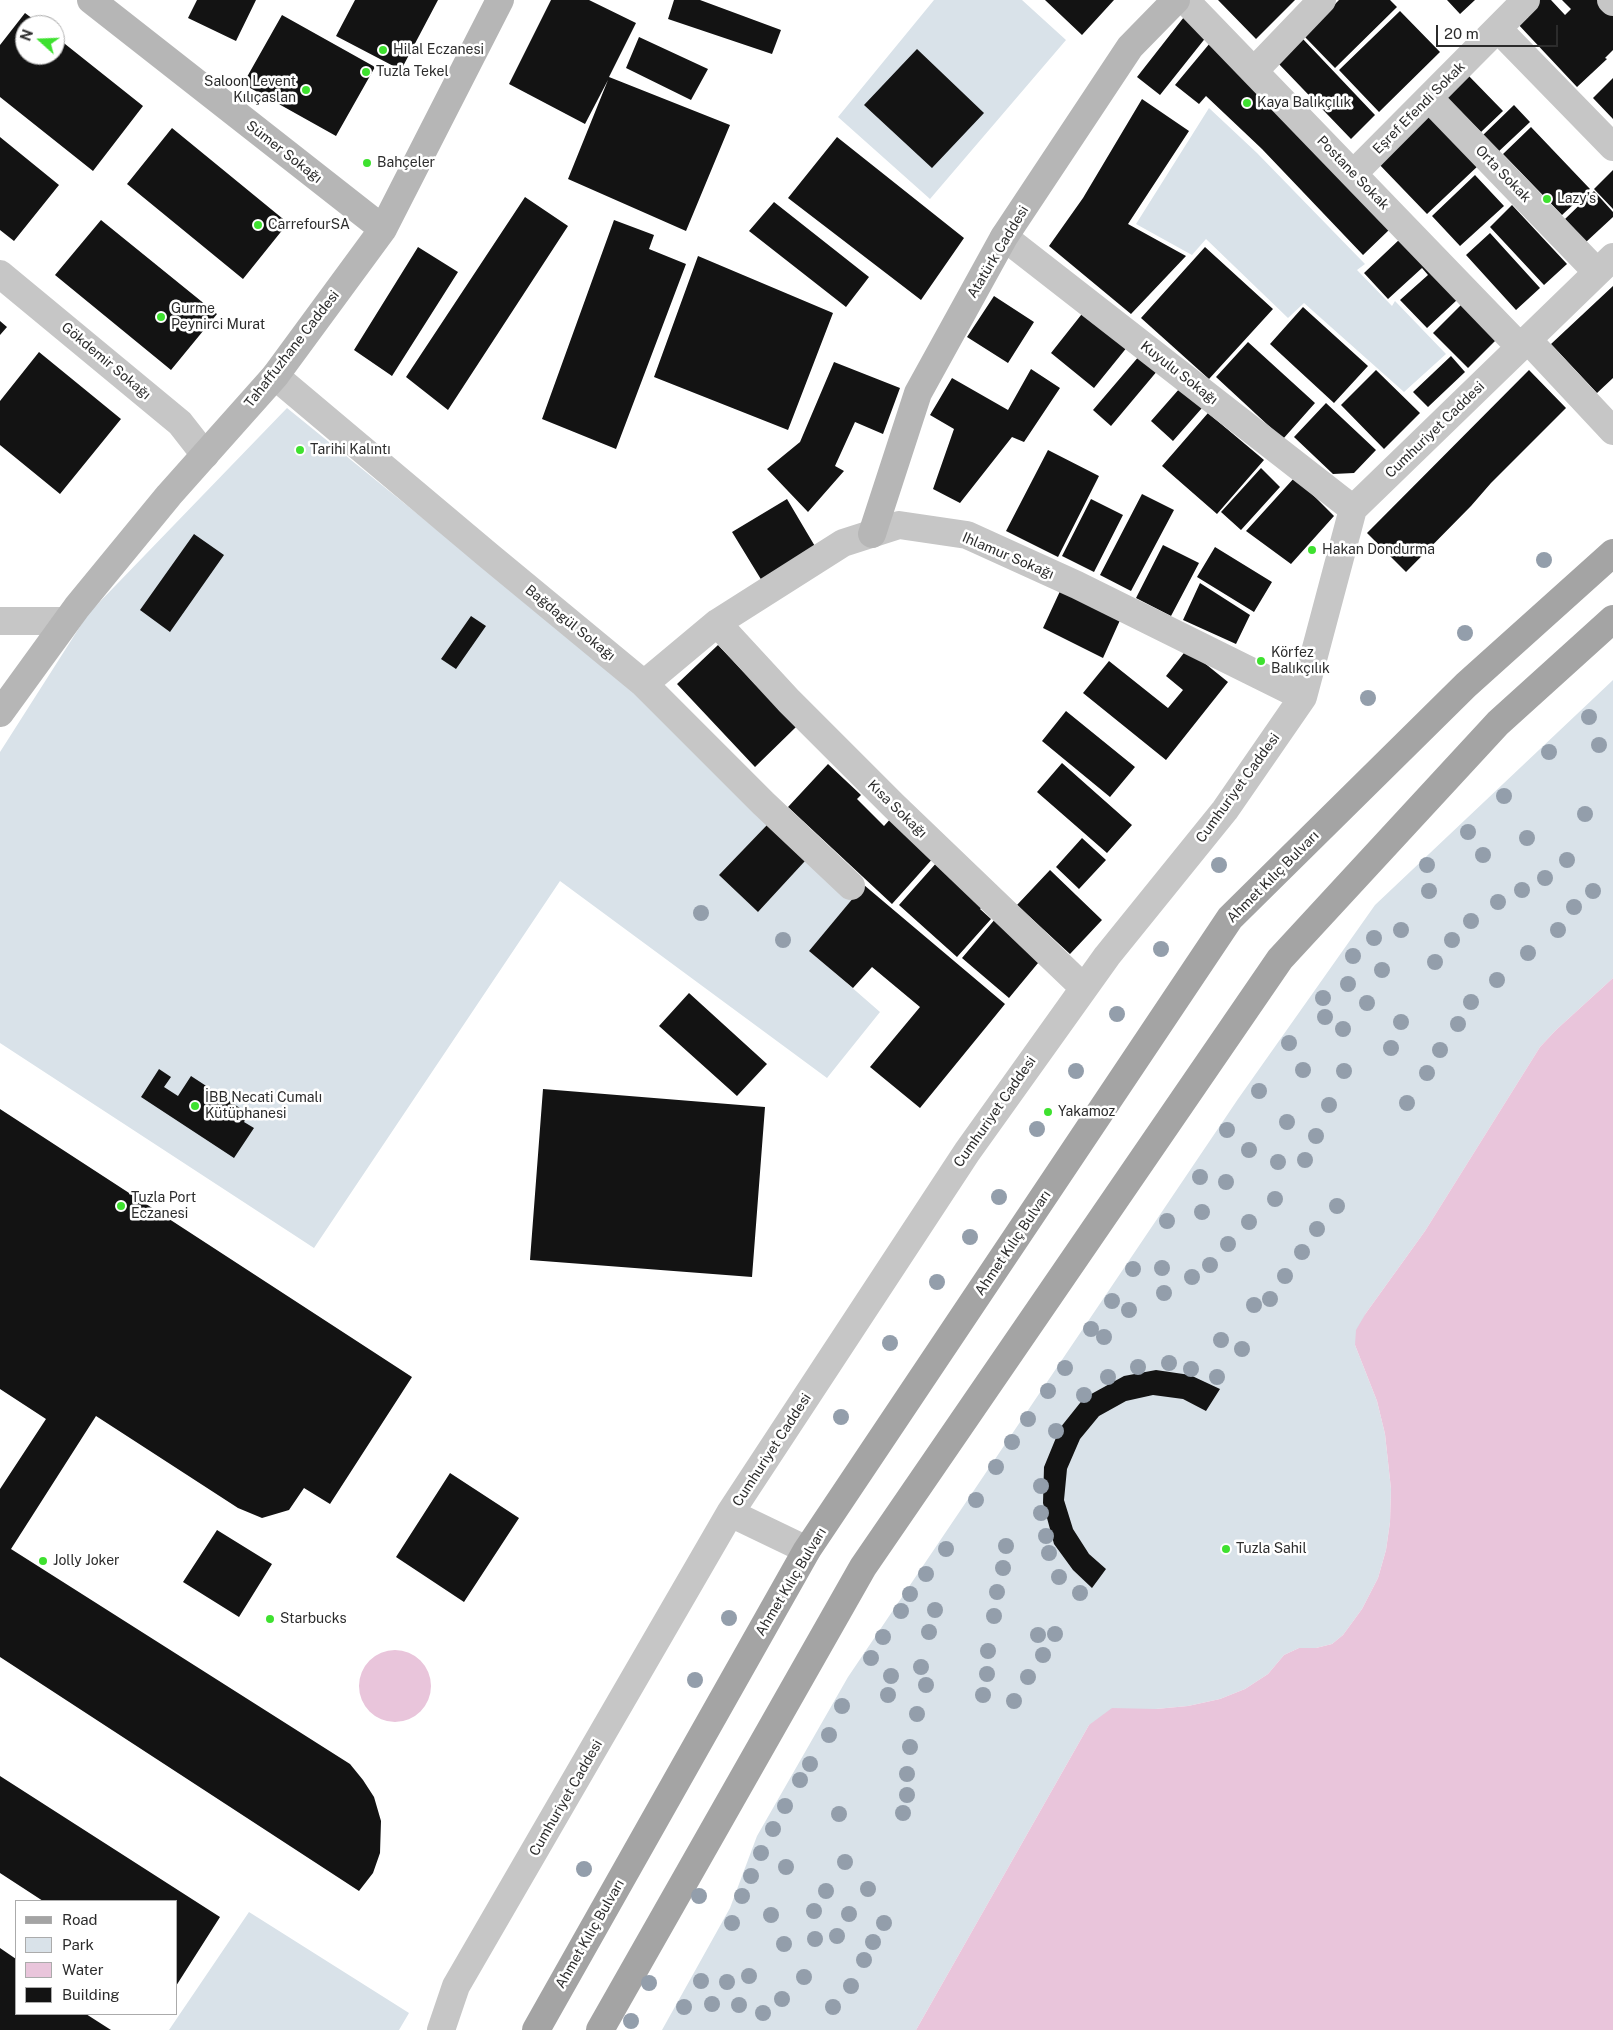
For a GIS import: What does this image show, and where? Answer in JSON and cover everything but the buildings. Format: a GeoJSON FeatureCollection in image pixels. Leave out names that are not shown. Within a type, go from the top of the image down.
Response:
{"type":"FeatureCollection","features":[{"type":"Feature","properties":{"kind":"main road","name":"Ahmet Kılıç Bulvarı"},"geometry":{"type":"LineString","coordinates":[[536,2030],[808,1550],[1230,918],[1466,685],[1613,553]]}},
{"type":"Feature","properties":{"kind":"main road"},"geometry":{"type":"LineString","coordinates":[[600,2030],[863,1567],[1280,959],[1498,723],[1613,619]]}},
{"type":"Feature","properties":{"kind":"street","name":"Sümer Sokağı"},"geometry":{"type":"LineString","coordinates":[[91,0],[383,229]]}},
{"type":"Feature","properties":{"kind":"street","name":"Tahaffuzhane Caddesi"},"geometry":{"type":"LineString","coordinates":[[0,713],[65,621],[169,495],[275,376],[383,229],[500,0]]}},
{"type":"Feature","properties":{"kind":"street","name":"Atatürk Caddesi"},"geometry":{"type":"LineString","coordinates":[[872,534],[918,393],[1004,237],[1130,47],[1176,0]]}},
{"type":"Feature","properties":{"kind":"street","name":"Postane Sokak"},"geometry":{"type":"LineString","coordinates":[[1185,0],[1353,174],[1613,431]]}},
{"type":"Feature","properties":{"kind":"street"},"geometry":{"type":"LineString","coordinates":[[1254,71],[1322,0]]}},
{"type":"Feature","properties":{"kind":"street","name":"Eşref Efendi Sokak"},"geometry":{"type":"LineString","coordinates":[[1353,174],[1526,0]]}},
{"type":"Feature","properties":{"kind":"street"},"geometry":{"type":"LineString","coordinates":[[1498,28],[1613,147]]}},
{"type":"Feature","properties":{"kind":"street","name":"Orta Sokak"},"geometry":{"type":"LineString","coordinates":[[1429,98],[1605,264]]}},
{"type":"Feature","properties":{"kind":"street","name":"Kuyulu Sokağı"},"geometry":{"type":"LineString","coordinates":[[1004,237],[1353,509]]}},
{"type":"Feature","properties":{"kind":"street","name":"Cumhuriyet Caddesi"},"geometry":{"type":"LineString","coordinates":[[442,2030],[456,1986],[730,1514],[967,1152],[1107,956],[1225,810],[1303,697],[1353,509],[1605,264]]}},
{"type":"Feature","properties":{"kind":"street","name":"Gökdemir Sokağı"},"geometry":{"type":"LineString","coordinates":[[0,274],[180,423],[205,455]]}},
{"type":"Feature","properties":{"kind":"street","name":"Bağdagül Sokağı"},"geometry":{"type":"LineString","coordinates":[[275,376],[644,684],[763,803],[851,886]]}},
{"type":"Feature","properties":{"kind":"street","name":"Ihlamur Sokağı"},"geometry":{"type":"LineString","coordinates":[[644,684],[717,623],[843,543],[900,525],[967,536],[1077,585],[1303,697]]}},
{"type":"Feature","properties":{"kind":"street"},"geometry":{"type":"LineString","coordinates":[[0,621],[65,621]]}},
{"type":"Feature","properties":{"kind":"street","name":"Kısa Sokağı"},"geometry":{"type":"LineString","coordinates":[[717,623],[788,701],[893,805],[1084,988]]}},
{"type":"Feature","properties":{"kind":"street"},"geometry":{"type":"LineString","coordinates":[[730,1514],[808,1550]]}},
{"type":"Feature","properties":{"kind":"green space"},"geometry":{"type":"Polygon","coordinates":[[[934,0],[1022,0],[1066,40],[930,199],[838,117],[934,0]]]}},
{"type":"Feature","properties":{"kind":"green space"},"geometry":{"type":"Polygon","coordinates":[[[1209,108],[1257,153],[1365,264],[1357,270],[1392,306],[1395,301],[1446,354],[1404,392],[1304,303],[1288,318],[1206,239],[1192,255],[1136,224],[1209,108]]]}},
{"type":"Feature","properties":{"kind":"green space"},"geometry":{"type":"Polygon","coordinates":[[[287,408],[638,693],[767,825],[720,875],[758,912],[805,861],[853,899],[810,951],[880,1012],[827,1078],[560,881],[314,1248],[0,1043],[0,752],[88,614],[287,408]]]}},
{"type":"Feature","properties":{"kind":"green space"},"geometry":{"type":"Polygon","coordinates":[[[1613,680],[1613,978],[1540,1047],[1425,1231],[1366,1313],[1355,1345],[1377,1401],[1385,1434],[1391,1489],[1390,1522],[1386,1550],[1378,1578],[1362,1609],[1343,1635],[1332,1644],[1316,1648],[1299,1648],[1284,1655],[1268,1674],[1245,1689],[1220,1699],[1188,1706],[1156,1709],[1089,1725],[916,2030],[662,2030],[730,1908],[757,1836],[848,1677],[1238,1099],[1375,905],[1613,680]]]}},
{"type":"Feature","properties":{"kind":"green space"},"geometry":{"type":"Polygon","coordinates":[[[249,1912],[409,2013],[399,2030],[169,2030],[249,1912]]]}},
{"type":"Feature","properties":{"kind":"water"},"geometry":{"type":"Polygon","coordinates":[[[1613,978],[1613,2030],[916,2030],[1089,1725],[1112,1708],[1156,1709],[1188,1706],[1220,1699],[1245,1689],[1268,1674],[1284,1655],[1299,1648],[1316,1648],[1332,1644],[1343,1635],[1362,1609],[1378,1578],[1386,1550],[1390,1522],[1391,1489],[1385,1434],[1377,1401],[1355,1345],[1356,1330],[1366,1313],[1425,1231],[1540,1047],[1613,978]]]}},
{"type":"Feature","properties":{"kind":"water"},"geometry":{"type":"Polygon","coordinates":[[[402,1650],[421,1660],[429,1672],[431,1686],[429,1700],[421,1712],[409,1720],[388,1722],[369,1712],[361,1700],[359,1679],[369,1660],[381,1652],[402,1650]]]}},
{"type":"Feature","properties":{"kind":"place","name":"Hilal Eczanesi"},"geometry":{"type":"Point","coordinates":[383,50]}},
{"type":"Feature","properties":{"kind":"place","name":"Tuzla Tekel"},"geometry":{"type":"Point","coordinates":[366,72]}},
{"type":"Feature","properties":{"kind":"place","name":"Saloon Levent Kılıçaslan"},"geometry":{"type":"Point","coordinates":[306,90]}},
{"type":"Feature","properties":{"kind":"place","name":"Kaya Balıkçılık"},"geometry":{"type":"Point","coordinates":[1247,103]}},
{"type":"Feature","properties":{"kind":"place","name":"Bahçeler"},"geometry":{"type":"Point","coordinates":[367,163]}},
{"type":"Feature","properties":{"kind":"place","name":"Lazy’s"},"geometry":{"type":"Point","coordinates":[1547,199]}},
{"type":"Feature","properties":{"kind":"place","name":"CarrefourSA"},"geometry":{"type":"Point","coordinates":[258,225]}},
{"type":"Feature","properties":{"kind":"place","name":"Gurme Peynirci Murat"},"geometry":{"type":"Point","coordinates":[161,317]}},
{"type":"Feature","properties":{"kind":"place","name":"Tarihi Kalıntı"},"geometry":{"type":"Point","coordinates":[300,450]}},
{"type":"Feature","properties":{"kind":"place","name":"Hakan Dondurma"},"geometry":{"type":"Point","coordinates":[1312,550]}},
{"type":"Feature","properties":{"kind":"place","name":"Körfez Balıkçılık"},"geometry":{"type":"Point","coordinates":[1261,661]}},
{"type":"Feature","properties":{"kind":"place","name":"İBB Necati Cumalı Kütüphanesi"},"geometry":{"type":"Point","coordinates":[195,1106]}},
{"type":"Feature","properties":{"kind":"place","name":"Yakamoz"},"geometry":{"type":"Point","coordinates":[1048,1112]}},
{"type":"Feature","properties":{"kind":"place","name":"Tuzla Port Eczanesi"},"geometry":{"type":"Point","coordinates":[121,1206]}},
{"type":"Feature","properties":{"kind":"place","name":"Tuzla Sahil"},"geometry":{"type":"Point","coordinates":[1226,1549]}},
{"type":"Feature","properties":{"kind":"place","name":"Jolly Joker"},"geometry":{"type":"Point","coordinates":[43,1561]}},
{"type":"Feature","properties":{"kind":"place","name":"Starbucks"},"geometry":{"type":"Point","coordinates":[270,1619]}}]}
